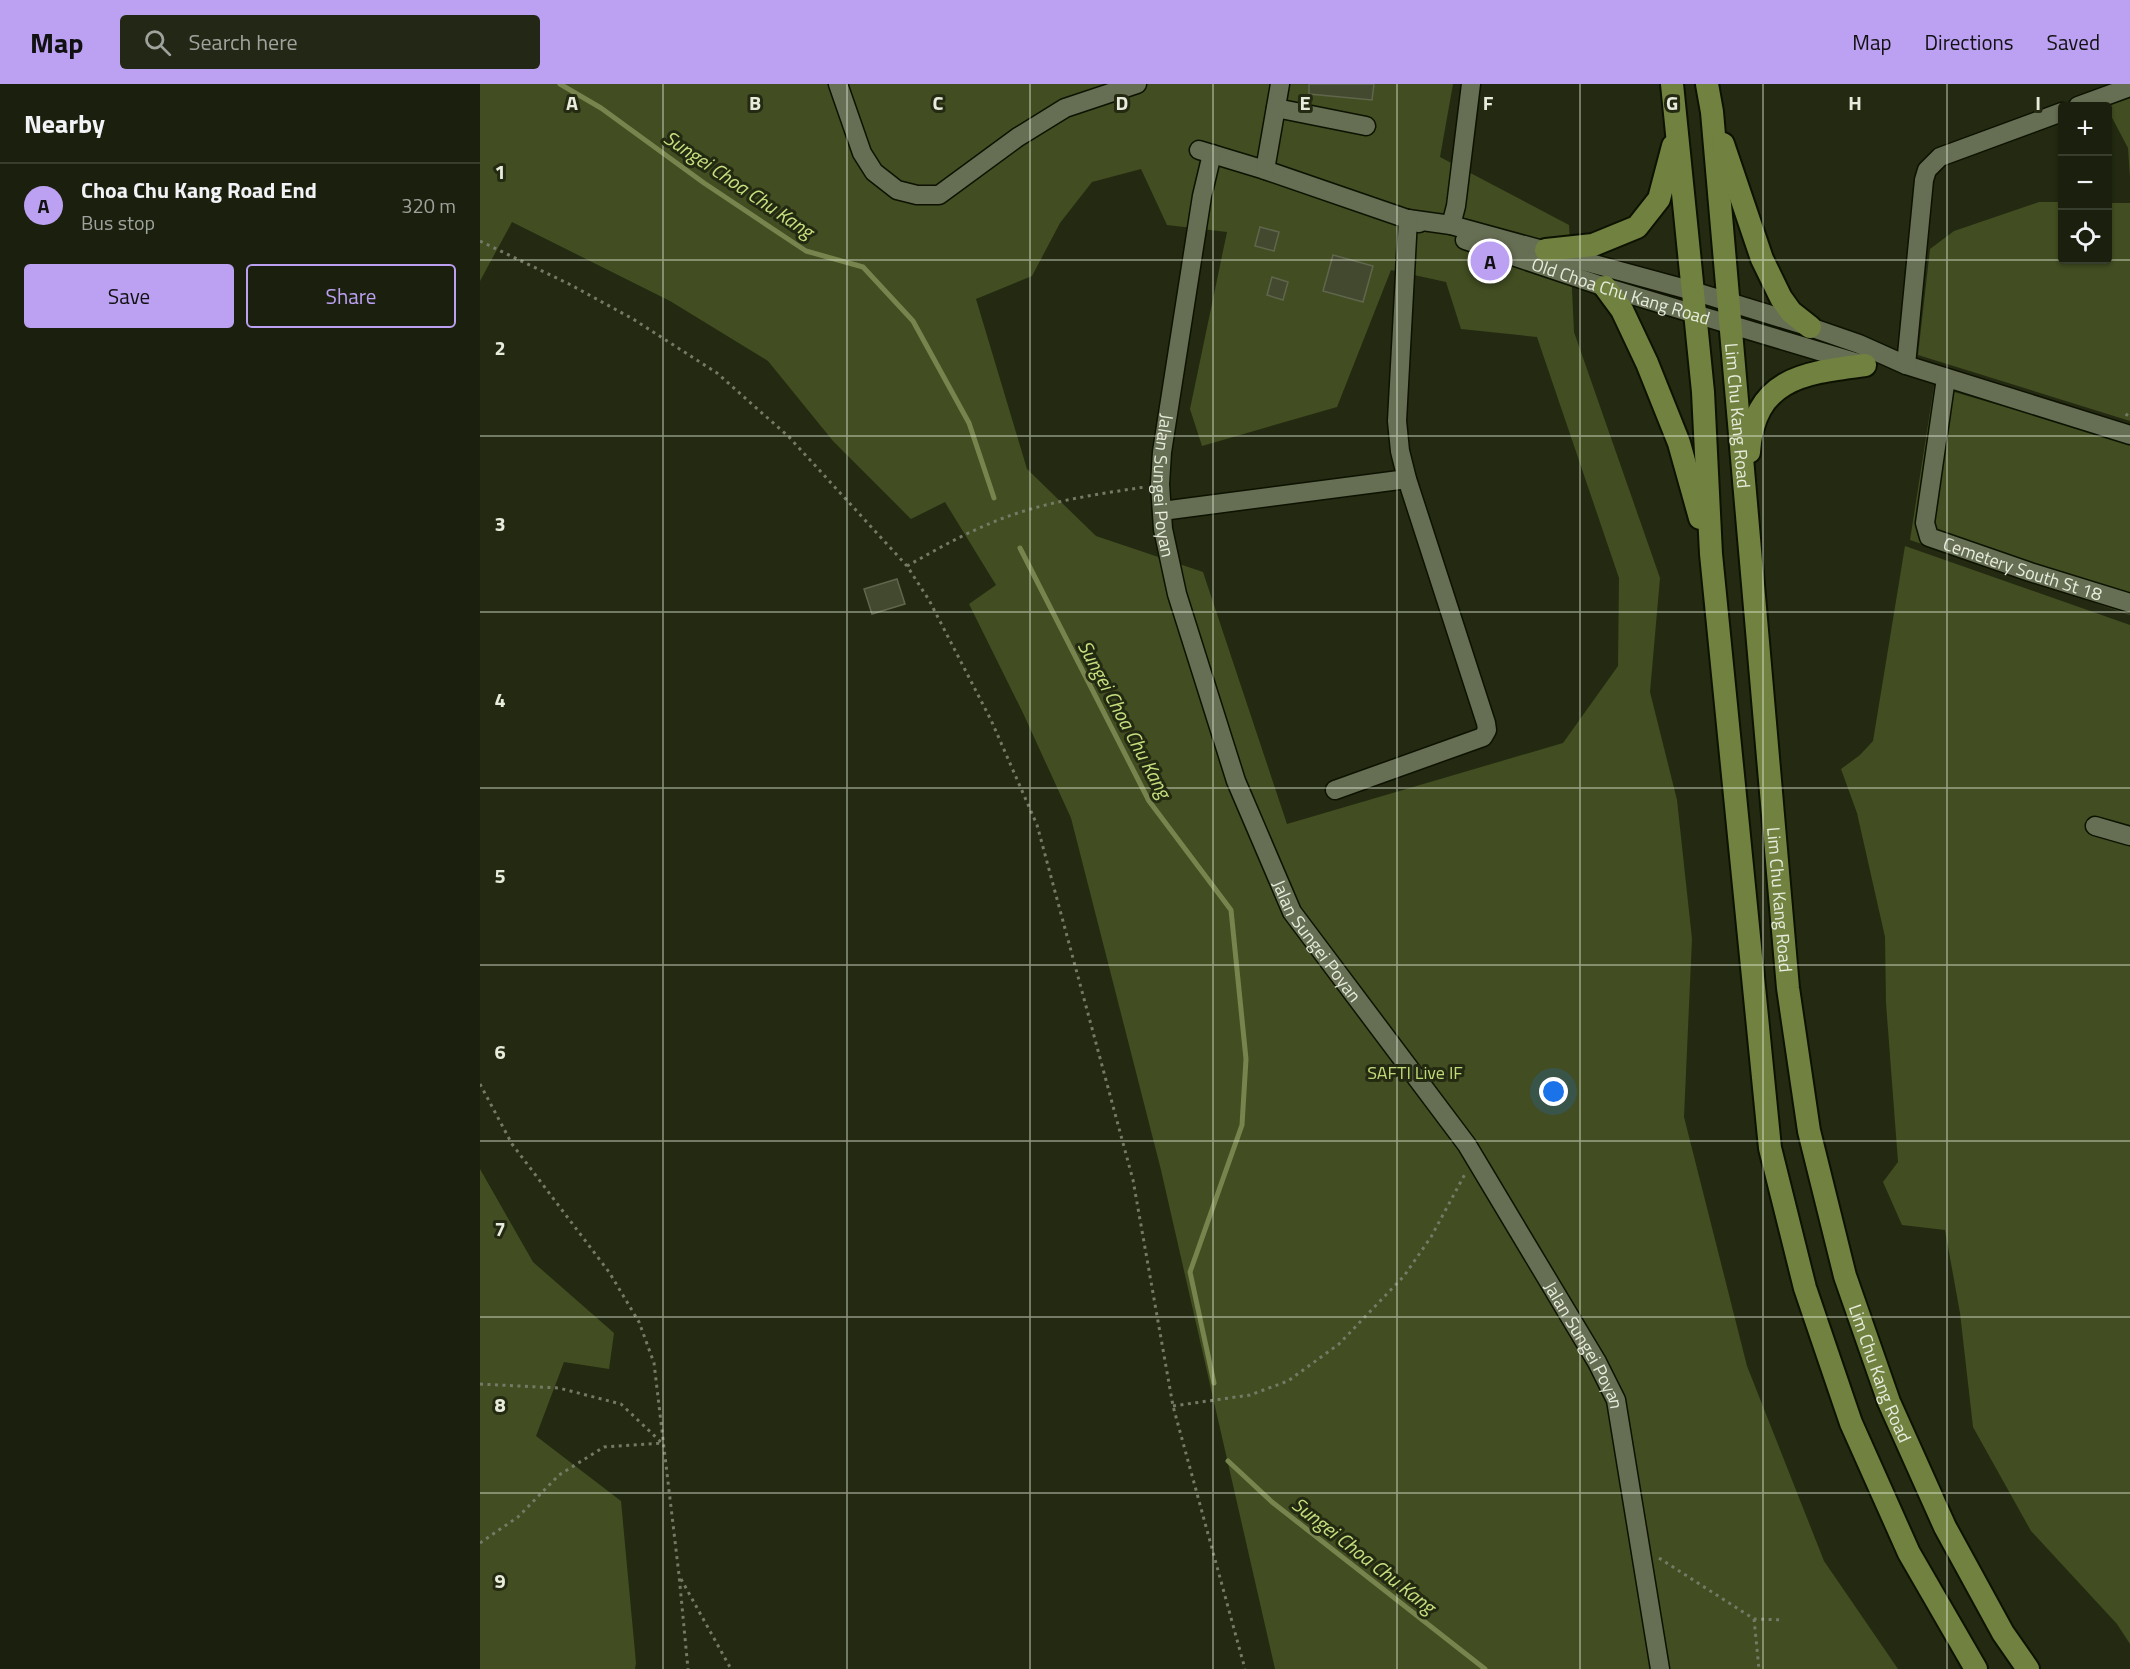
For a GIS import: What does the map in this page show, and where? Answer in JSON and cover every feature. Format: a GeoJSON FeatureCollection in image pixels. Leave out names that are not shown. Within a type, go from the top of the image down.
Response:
{"type":"FeatureCollection","features":[{"type":"Feature","properties":{"kind":"main road","name":"Lim Chu Kang Road"},"geometry":{"type":"LineString","coordinates":[[1672,84],[1703,392],[1710,554],[1770,1148],[1805,1288],[1851,1423],[1909,1553],[1976,1669]]}},
{"type":"Feature","properties":{"kind":"main road","name":"Lim Chu Kang Road"},"geometry":{"type":"LineString","coordinates":[[1707,84],[1712,112],[1788,988],[1809,1131],[1845,1276],[1889,1402],[1945,1527],[2002,1633],[2028,1669]]}},
{"type":"Feature","properties":{"kind":"main road"},"geometry":{"type":"LineString","coordinates":[[1712,112],[1762,258],[1781,298],[1791,312],[1810,327]]}},
{"type":"Feature","properties":{"kind":"main road"},"geometry":{"type":"LineString","coordinates":[[1546,250],[1593,245],[1637,226],[1659,199],[1677,131]]}},
{"type":"Feature","properties":{"kind":"main road"},"geometry":{"type":"LineString","coordinates":[[1605,287],[1622,309],[1634,331],[1679,443],[1710,554]]}},
{"type":"Feature","properties":{"kind":"main road"},"geometry":{"type":"LineString","coordinates":[[1746,502],[1750,435],[1761,405],[1776,390],[1794,379],[1818,372],[1865,365]]}},
{"type":"Feature","properties":{"kind":"street"},"geometry":{"type":"LineString","coordinates":[[838,84],[862,153],[874,172],[897,190],[917,195],[939,195],[1018,137],[1065,108],[1137,84]]}},
{"type":"Feature","properties":{"kind":"street"},"geometry":{"type":"LineString","coordinates":[[1265,170],[1280,84]]}},
{"type":"Feature","properties":{"kind":"street"},"geometry":{"type":"LineString","coordinates":[[1451,225],[1456,206],[1471,84]]}},
{"type":"Feature","properties":{"kind":"street"},"geometry":{"type":"LineString","coordinates":[[2089,102],[2130,87]]}},
{"type":"Feature","properties":{"kind":"street"},"geometry":{"type":"LineString","coordinates":[[1276,108],[1365,126]]}},
{"type":"Feature","properties":{"kind":"street"},"geometry":{"type":"LineString","coordinates":[[1906,365],[1924,180],[1927,171],[1940,158],[2058,114]]}},
{"type":"Feature","properties":{"kind":"street","name":"Old Choa Chu Kang Road"},"geometry":{"type":"LineString","coordinates":[[1205,152],[1265,170],[1605,287],[1731,326],[1865,365],[1906,365]]}},
{"type":"Feature","properties":{"kind":"street","name":"Jalan Sungei Poyan"},"geometry":{"type":"LineString","coordinates":[[1205,152],[1202,196],[1162,452],[1160,484],[1162,529],[1177,594],[1236,781],[1292,912],[1474,1157],[1597,1362],[1616,1400],[1660,1669]]}},
{"type":"Feature","properties":{"kind":"street"},"geometry":{"type":"LineString","coordinates":[[1335,790],[1483,737],[1487,730],[1400,451],[1397,421],[1408,219]]}},
{"type":"Feature","properties":{"kind":"street","name":"Old Choa Chu Kang Road"},"geometry":{"type":"LineString","coordinates":[[1408,219],[1451,225],[1693,291],[1859,344],[1906,365],[2130,435]]}},
{"type":"Feature","properties":{"kind":"street","name":"Cemetery South St 18"},"geometry":{"type":"LineString","coordinates":[[1946,378],[1925,523],[1929,537],[2130,603]]}},
{"type":"Feature","properties":{"kind":"street"},"geometry":{"type":"LineString","coordinates":[[1162,511],[1407,478]]}},
{"type":"Feature","properties":{"kind":"street"},"geometry":{"type":"LineString","coordinates":[[2095,825],[2130,836]]}},
{"type":"Feature","properties":{"kind":"path"},"geometry":{"type":"LineString","coordinates":[[480,240],[633,319],[717,373],[789,437],[906,566],[929,600],[992,720],[1038,825],[1133,1180],[1173,1406],[1245,1669]]}},
{"type":"Feature","properties":{"kind":"path"},"geometry":{"type":"LineString","coordinates":[[906,566],[985,525],[1041,506],[1160,484]]}},
{"type":"Feature","properties":{"kind":"path"},"geometry":{"type":"LineString","coordinates":[[480,1084],[513,1144],[609,1272],[639,1322],[654,1363],[688,1669]]}},
{"type":"Feature","properties":{"kind":"path"},"geometry":{"type":"LineString","coordinates":[[1173,1406],[1250,1395],[1288,1381],[1339,1344],[1404,1276],[1431,1237],[1474,1157]]}},
{"type":"Feature","properties":{"kind":"path"},"geometry":{"type":"LineString","coordinates":[[480,1384],[559,1388],[621,1404],[663,1443]]}},
{"type":"Feature","properties":{"kind":"path"},"geometry":{"type":"LineString","coordinates":[[480,1543],[518,1517],[559,1475],[604,1447],[663,1443]]}},
{"type":"Feature","properties":{"kind":"path"},"geometry":{"type":"LineString","coordinates":[[1638,1544],[1754,1619],[1783,1620]]}},
{"type":"Feature","properties":{"kind":"path"},"geometry":{"type":"LineString","coordinates":[[679,1575],[731,1669]]}},
{"type":"Feature","properties":{"kind":"path"},"geometry":{"type":"LineString","coordinates":[[1754,1619],[1759,1669]]}},
{"type":"Feature","properties":{"kind":"green space","name":"SAFTI Live IF"},"geometry":{"type":"Polygon","coordinates":[[[480,84],[1453,84],[1440,157],[1569,225],[1574,332],[1660,578],[1650,692],[1677,800],[1692,939],[1684,1117],[1747,1366],[1824,1561],[1898,1669],[1275,1669],[1161,1170],[1071,818],[1023,713],[969,604],[996,585],[945,502],[911,519],[833,441],[768,361],[670,301],[512,222],[480,281],[480,84]],[[1141,169],[1092,182],[1060,223],[1032,276],[976,299],[1027,469],[1096,536],[1203,572],[1287,824],[1563,743],[1618,666],[1619,578],[1537,337],[1461,329],[1446,282],[1391,270],[1337,407],[1202,446],[1190,409],[1227,232],[1167,225],[1141,169]]]}},
{"type":"Feature","properties":{"kind":"green space"},"geometry":{"type":"Polygon","coordinates":[[[2130,97],[2130,178],[2128,148],[2112,118],[2112,103],[2130,97]]]}},
{"type":"Feature","properties":{"kind":"green space"},"geometry":{"type":"Polygon","coordinates":[[[2039,202],[2058,202],[2058,264],[2112,264],[2112,203],[2130,203],[2130,421],[1918,355],[1930,249],[1954,231],[2039,202]]]}},
{"type":"Feature","properties":{"kind":"green space"},"geometry":{"type":"Polygon","coordinates":[[[1934,386],[2130,444],[2130,615],[1910,540],[1934,386]]]}},
{"type":"Feature","properties":{"kind":"green space"},"geometry":{"type":"Polygon","coordinates":[[[1905,546],[2130,625],[2130,1644],[2117,1624],[2031,1531],[1973,1427],[1960,1313],[1945,1230],[1902,1225],[1883,1182],[1898,1162],[1886,1003],[1885,937],[1857,813],[1841,769],[1860,755],[1873,741],[1905,546]]]}},
{"type":"Feature","properties":{"kind":"green space"},"geometry":{"type":"Polygon","coordinates":[[[480,1169],[533,1262],[614,1333],[609,1369],[564,1362],[536,1436],[621,1501],[635,1669],[480,1669],[480,1169]]]}},
{"type":"Feature","properties":{"kind":"building"},"geometry":{"type":"Polygon","coordinates":[[[1309,84],[1374,84],[1372,100],[1309,94],[1309,84]]]}},
{"type":"Feature","properties":{"kind":"building"},"geometry":{"type":"Polygon","coordinates":[[[1260,227],[1279,232],[1274,251],[1255,246],[1260,227]]]}},
{"type":"Feature","properties":{"kind":"building"},"geometry":{"type":"Polygon","coordinates":[[[1333,255],[1373,266],[1363,302],[1323,291],[1333,255]]]}},
{"type":"Feature","properties":{"kind":"building"},"geometry":{"type":"Polygon","coordinates":[[[1272,277],[1288,282],[1283,300],[1267,295],[1272,277]]]}},
{"type":"Feature","properties":{"kind":"building"},"geometry":{"type":"Polygon","coordinates":[[[897,579],[905,604],[872,614],[864,589],[897,579]]]}},
{"type":"Feature","properties":{"kind":"waterway","name":"Sungei Choa Chu Kang"},"geometry":{"type":"LineString","coordinates":[[560,84],[601,108],[704,183],[806,251],[863,267],[913,321],[969,423],[994,498]]}},
{"type":"Feature","properties":{"kind":"waterway","name":"Sungei Choa Chu Kang"},"geometry":{"type":"LineString","coordinates":[[1020,548],[1149,801],[1231,910],[1246,1059],[1242,1125],[1190,1272],[1214,1383]]}},
{"type":"Feature","properties":{"kind":"waterway","name":"Sungei Choa Chu Kang"},"geometry":{"type":"LineString","coordinates":[[1228,1461],[1272,1502],[1485,1669]]}},
{"type":"Feature","properties":{"kind":"place","name":"Choa Chu Kang Road End"},"geometry":{"type":"Point","coordinates":[1490,261]}}]}
